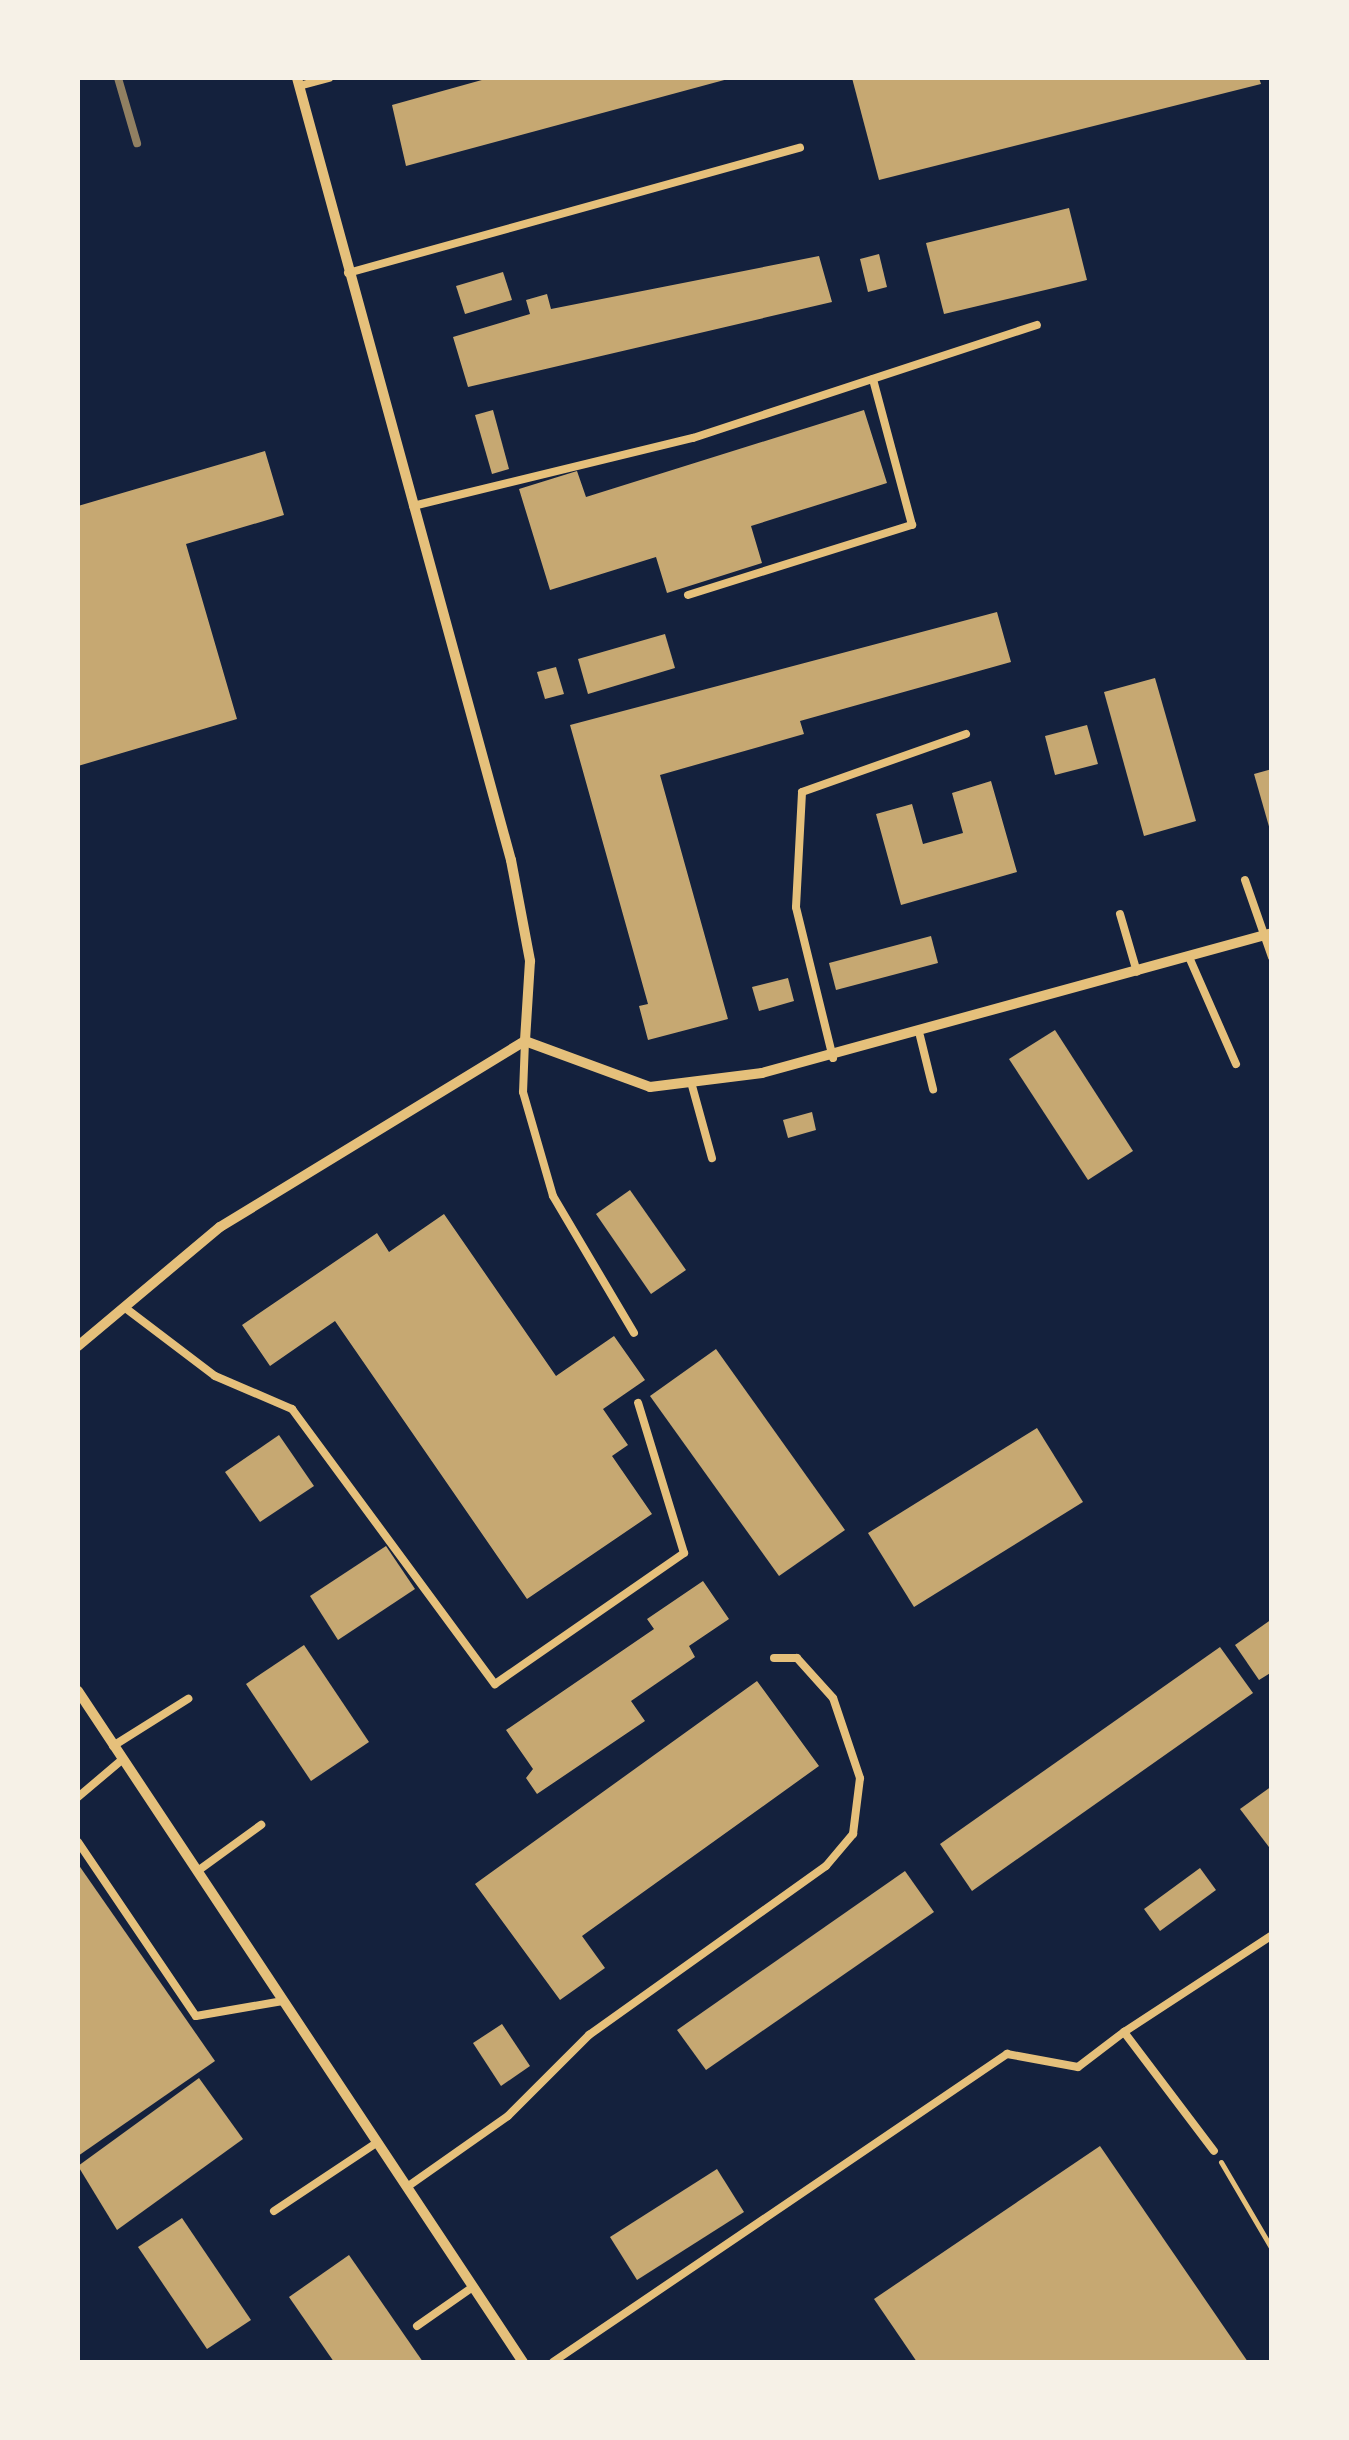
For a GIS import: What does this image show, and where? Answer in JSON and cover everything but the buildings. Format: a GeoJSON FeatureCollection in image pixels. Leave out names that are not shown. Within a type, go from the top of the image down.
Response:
{"type":"FeatureCollection","features":[{"type":"Feature","properties":{"kind":"street"},"geometry":{"type":"LineString","coordinates":[[298,82],[511,860],[530,961],[526,1042]]}},
{"type":"Feature","properties":{"kind":"street"},"geometry":{"type":"LineString","coordinates":[[526,1042],[650,1087],[691,1082],[833,1058],[920,1036],[1267,934]]}},
{"type":"Feature","properties":{"kind":"street"},"geometry":{"type":"LineString","coordinates":[[78,1346],[128,1310],[220,1227],[526,1042]]}},
{"type":"Feature","properties":{"kind":"street"},"geometry":{"type":"LineString","coordinates":[[78,1691],[199,1870],[374,2144],[523,2362]]}},
{"type":"Feature","properties":{"kind":"lane"},"geometry":{"type":"LineString","coordinates":[[298,82],[330,78]]}},
{"type":"Feature","properties":{"kind":"lane"},"geometry":{"type":"LineString","coordinates":[[348,273],[800,148]]}},
{"type":"Feature","properties":{"kind":"lane"},"geometry":{"type":"LineString","coordinates":[[413,506],[693,438],[1037,325]]}},
{"type":"Feature","properties":{"kind":"lane"},"geometry":{"type":"LineString","coordinates":[[688,596],[912,525],[873,379]]}},
{"type":"Feature","properties":{"kind":"lane"},"geometry":{"type":"LineString","coordinates":[[833,1058],[796,907],[802,792],[966,734]]}},
{"type":"Feature","properties":{"kind":"lane"},"geometry":{"type":"LineString","coordinates":[[1245,880],[1272,957]]}},
{"type":"Feature","properties":{"kind":"lane"},"geometry":{"type":"LineString","coordinates":[[1120,914],[1138,972]]}},
{"type":"Feature","properties":{"kind":"lane"},"geometry":{"type":"LineString","coordinates":[[1189,957],[1236,1064]]}},
{"type":"Feature","properties":{"kind":"lane"},"geometry":{"type":"LineString","coordinates":[[920,1036],[933,1089]]}},
{"type":"Feature","properties":{"kind":"lane"},"geometry":{"type":"LineString","coordinates":[[526,1042],[523,1092],[553,1196],[634,1334]]}},
{"type":"Feature","properties":{"kind":"lane"},"geometry":{"type":"LineString","coordinates":[[691,1082],[712,1158]]}},
{"type":"Feature","properties":{"kind":"lane"},"geometry":{"type":"LineString","coordinates":[[128,1310],[215,1376],[292,1409],[495,1684],[684,1552],[638,1403]]}},
{"type":"Feature","properties":{"kind":"lane"},"geometry":{"type":"LineString","coordinates":[[407,2188],[508,2116],[589,2036],[826,1866],[853,1834],[860,1778],[833,1698],[797,1658],[774,1658]]}},
{"type":"Feature","properties":{"kind":"lane"},"geometry":{"type":"LineString","coordinates":[[114,1746],[188,1699]]}},
{"type":"Feature","properties":{"kind":"lane"},"geometry":{"type":"LineString","coordinates":[[78,1797],[123,1759]]}},
{"type":"Feature","properties":{"kind":"lane"},"geometry":{"type":"LineString","coordinates":[[199,1870],[262,1825]]}},
{"type":"Feature","properties":{"kind":"lane"},"geometry":{"type":"LineString","coordinates":[[78,1842],[196,2016],[283,2001]]}},
{"type":"Feature","properties":{"kind":"lane"},"geometry":{"type":"LineString","coordinates":[[553,2362],[1007,2054],[1078,2067],[1124,2032],[1272,1935]]}},
{"type":"Feature","properties":{"kind":"lane"},"geometry":{"type":"LineString","coordinates":[[1124,2032],[1214,2151]]}},
{"type":"Feature","properties":{"kind":"lane"},"geometry":{"type":"LineString","coordinates":[[274,2211],[374,2144]]}},
{"type":"Feature","properties":{"kind":"lane"},"geometry":{"type":"LineString","coordinates":[[416,2326],[473,2287]]}},
{"type":"Feature","properties":{"kind":"path"},"geometry":{"type":"LineString","coordinates":[[1214,2151],[1272,2250]]}},
{"type":"Feature","properties":{"kind":"railway"},"geometry":{"type":"LineString","coordinates":[[118,78],[137,143]]}}]}
